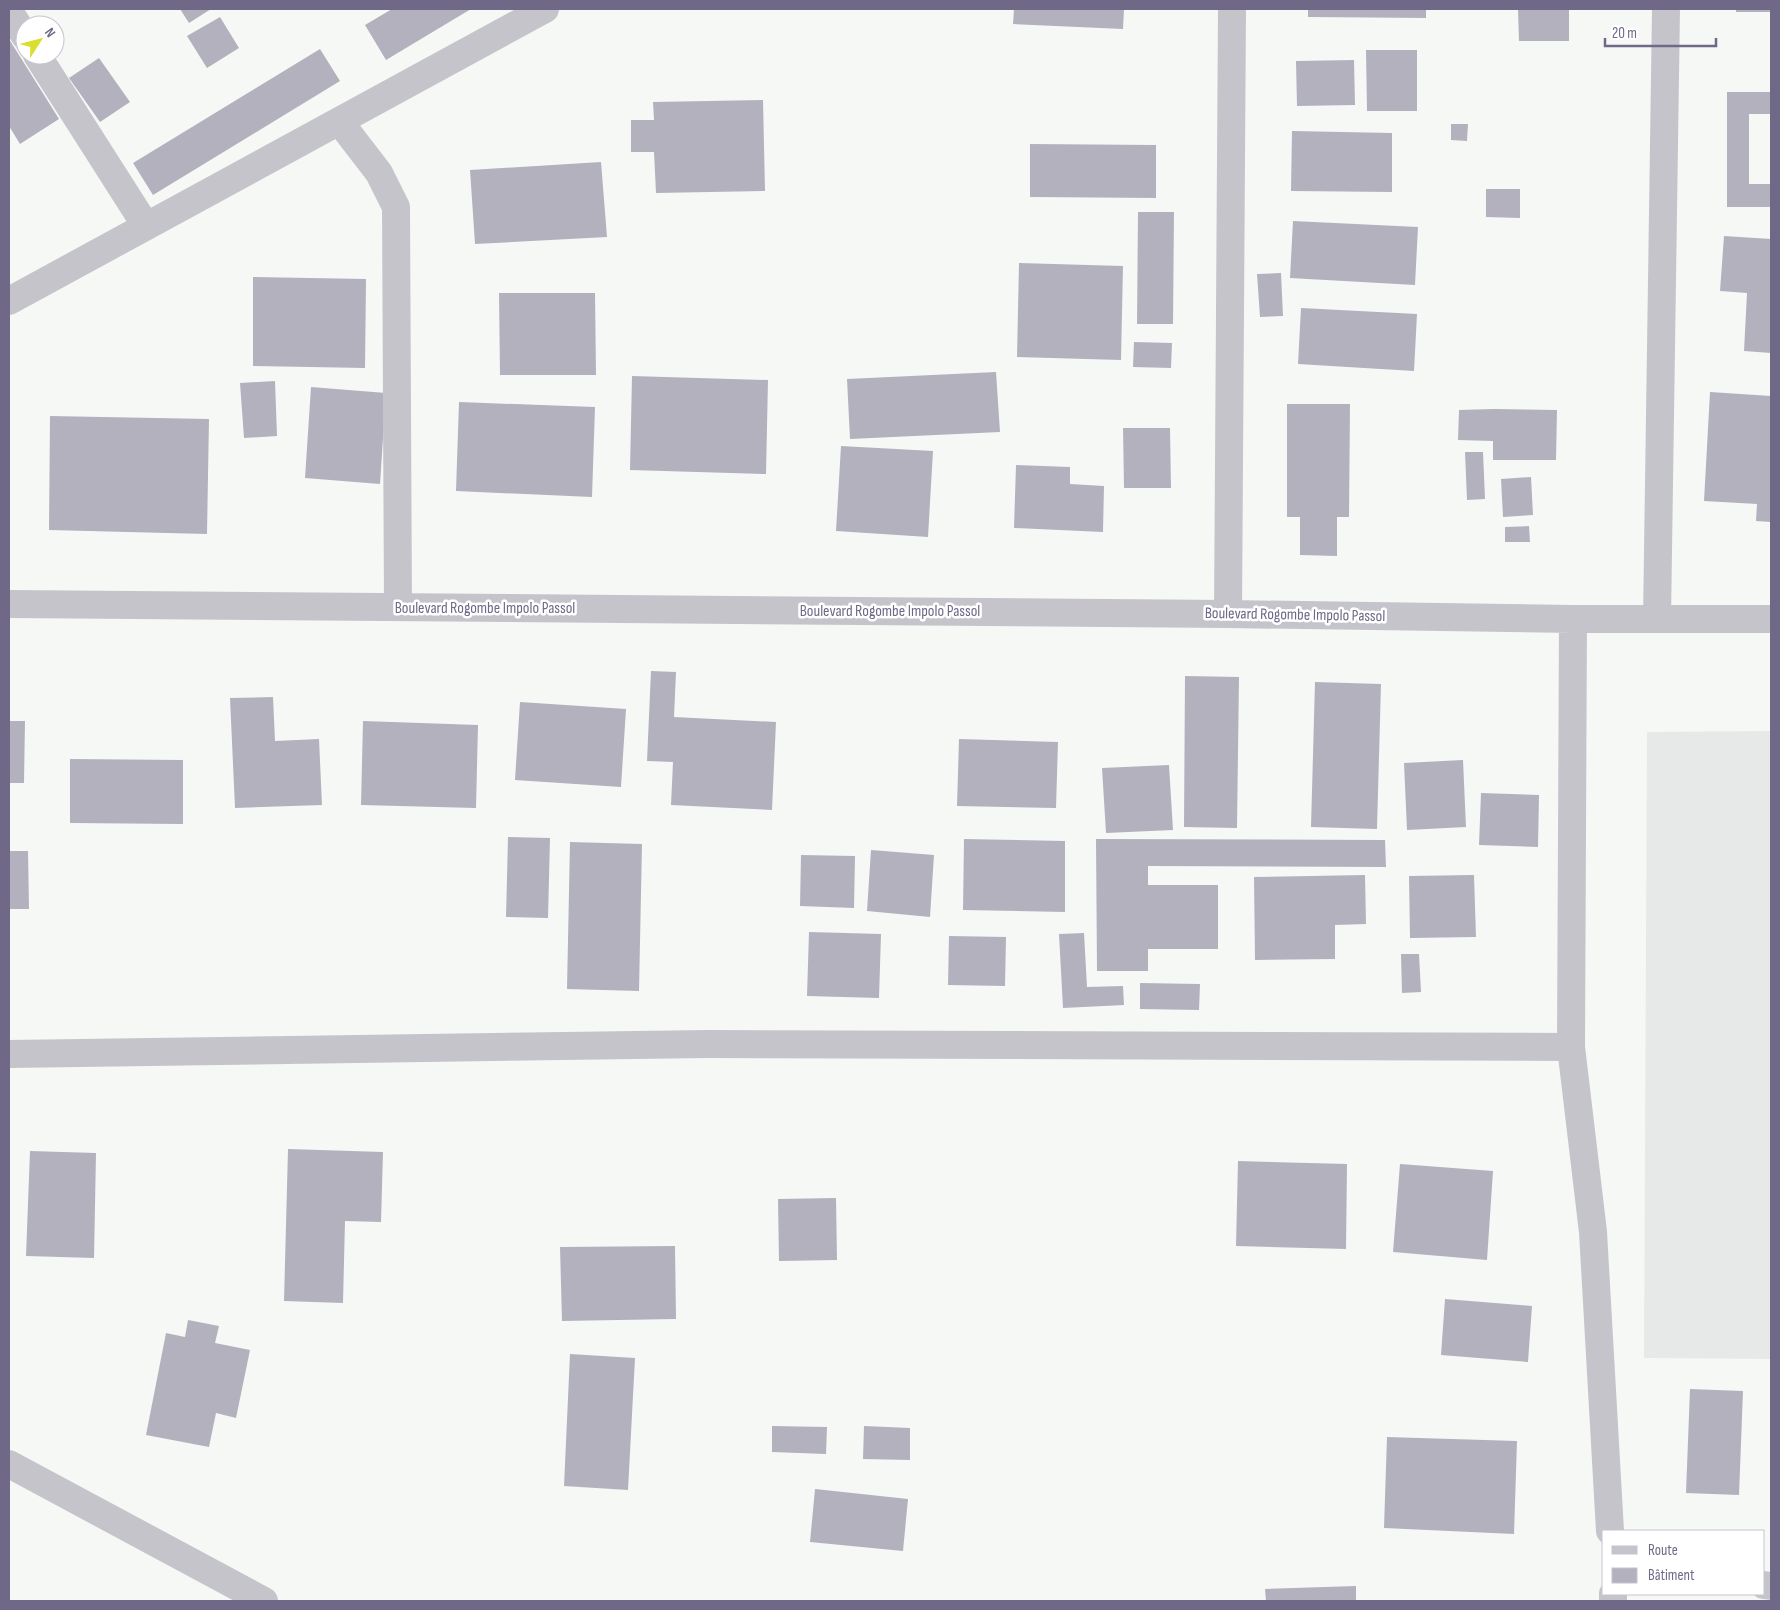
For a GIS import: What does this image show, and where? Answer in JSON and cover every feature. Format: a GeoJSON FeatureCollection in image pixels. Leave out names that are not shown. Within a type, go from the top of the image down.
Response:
{"type":"FeatureCollection","features":[{"type":"Feature","properties":{"kind":"street"},"geometry":{"type":"LineString","coordinates":[[9,301],[545,9]]}},
{"type":"Feature","properties":{"kind":"street"},"geometry":{"type":"LineString","coordinates":[[1228,614],[1232,9]]}},
{"type":"Feature","properties":{"kind":"street"},"geometry":{"type":"LineString","coordinates":[[1657,619],[1666,9]]}},
{"type":"Feature","properties":{"kind":"street"},"geometry":{"type":"LineString","coordinates":[[43,65],[146,226]]}},
{"type":"Feature","properties":{"kind":"street"},"geometry":{"type":"LineString","coordinates":[[339,121],[379,173],[396,207],[398,607]]}},
{"type":"Feature","properties":{"kind":"street","name":"Boulevard Rogombe Impolo Passol"},"geometry":{"type":"LineString","coordinates":[[9,604],[1228,614],[1573,619],[1771,619]]}},
{"type":"Feature","properties":{"kind":"street"},"geometry":{"type":"LineString","coordinates":[[1573,619],[1571,1047],[1593,1232],[1610,1530]]}},
{"type":"Feature","properties":{"kind":"street"},"geometry":{"type":"LineString","coordinates":[[9,1054],[708,1044],[1571,1047]]}},
{"type":"Feature","properties":{"kind":"street"},"geometry":{"type":"LineString","coordinates":[[9,1464],[264,1601]]}},
{"type":"Feature","properties":{"kind":"shaded area"},"geometry":{"type":"Polygon","coordinates":[[[1771,731],[1771,1359],[1644,1358],[1647,732],[1771,731]]]}},
{"type":"Feature","properties":{"kind":"building"},"geometry":{"type":"Polygon","coordinates":[[[180,9],[211,9],[189,23],[180,9]]]}},
{"type":"Feature","properties":{"kind":"building"},"geometry":{"type":"Polygon","coordinates":[[[392,9],[471,9],[386,60],[365,25],[392,9]]]}},
{"type":"Feature","properties":{"kind":"building"},"geometry":{"type":"Polygon","coordinates":[[[1014,9],[1124,9],[1123,29],[1013,24],[1014,9]]]}},
{"type":"Feature","properties":{"kind":"building"},"geometry":{"type":"Polygon","coordinates":[[[1308,9],[1426,9],[1426,18],[1308,17],[1308,9]]]}},
{"type":"Feature","properties":{"kind":"building"},"geometry":{"type":"Polygon","coordinates":[[[1518,9],[1569,9],[1569,41],[1519,41],[1518,9]]]}},
{"type":"Feature","properties":{"kind":"building"},"geometry":{"type":"Polygon","coordinates":[[[1736,9],[1771,9],[1771,12],[1736,12],[1736,9]]]}},
{"type":"Feature","properties":{"kind":"building"},"geometry":{"type":"Polygon","coordinates":[[[220,17],[239,48],[207,68],[187,36],[220,17]]]}},
{"type":"Feature","properties":{"kind":"building"},"geometry":{"type":"Polygon","coordinates":[[[9,39],[15,49],[15,65],[25,65],[59,119],[20,144],[9,126],[9,39]]]}},
{"type":"Feature","properties":{"kind":"building"},"geometry":{"type":"Polygon","coordinates":[[[320,49],[340,81],[153,195],[133,163],[320,49]]]}},
{"type":"Feature","properties":{"kind":"building"},"geometry":{"type":"Polygon","coordinates":[[[1366,50],[1417,50],[1417,111],[1367,111],[1366,50]]]}},
{"type":"Feature","properties":{"kind":"building"},"geometry":{"type":"Polygon","coordinates":[[[99,58],[130,102],[100,122],[69,78],[99,58]]]}},
{"type":"Feature","properties":{"kind":"building"},"geometry":{"type":"Polygon","coordinates":[[[1354,60],[1355,105],[1297,106],[1296,61],[1354,60]]]}},
{"type":"Feature","properties":{"kind":"building"},"geometry":{"type":"Polygon","coordinates":[[[1727,92],[1771,92],[1771,114],[1749,114],[1749,184],[1771,184],[1771,207],[1727,207],[1727,92]]]}},
{"type":"Feature","properties":{"kind":"building"},"geometry":{"type":"Polygon","coordinates":[[[763,100],[765,191],[656,193],[654,152],[631,152],[631,120],[654,120],[653,102],[763,100]]]}},
{"type":"Feature","properties":{"kind":"building"},"geometry":{"type":"Polygon","coordinates":[[[1451,124],[1468,124],[1467,141],[1451,140],[1451,124]]]}},
{"type":"Feature","properties":{"kind":"building"},"geometry":{"type":"Polygon","coordinates":[[[1292,131],[1392,133],[1392,192],[1291,191],[1292,131]]]}},
{"type":"Feature","properties":{"kind":"building"},"geometry":{"type":"Polygon","coordinates":[[[1030,144],[1156,145],[1156,198],[1030,197],[1030,144]]]}},
{"type":"Feature","properties":{"kind":"building"},"geometry":{"type":"Polygon","coordinates":[[[601,162],[607,237],[475,244],[470,170],[601,162]]]}},
{"type":"Feature","properties":{"kind":"building"},"geometry":{"type":"Polygon","coordinates":[[[1486,189],[1520,189],[1520,218],[1486,217],[1486,189]]]}},
{"type":"Feature","properties":{"kind":"building"},"geometry":{"type":"Polygon","coordinates":[[[1138,212],[1174,212],[1173,324],[1137,324],[1138,212]]]}},
{"type":"Feature","properties":{"kind":"building"},"geometry":{"type":"Polygon","coordinates":[[[1293,221],[1418,227],[1415,285],[1290,278],[1293,221]]]}},
{"type":"Feature","properties":{"kind":"building"},"geometry":{"type":"Polygon","coordinates":[[[1724,236],[1771,239],[1771,353],[1744,351],[1747,293],[1720,291],[1724,236]]]}},
{"type":"Feature","properties":{"kind":"building"},"geometry":{"type":"Polygon","coordinates":[[[1019,263],[1123,266],[1121,360],[1017,357],[1019,263]]]}},
{"type":"Feature","properties":{"kind":"building"},"geometry":{"type":"Polygon","coordinates":[[[1281,273],[1283,316],[1260,317],[1257,274],[1281,273]]]}},
{"type":"Feature","properties":{"kind":"building"},"geometry":{"type":"Polygon","coordinates":[[[253,277],[366,279],[365,368],[253,366],[253,277]]]}},
{"type":"Feature","properties":{"kind":"building"},"geometry":{"type":"Polygon","coordinates":[[[499,293],[595,293],[596,375],[500,375],[499,293]]]}},
{"type":"Feature","properties":{"kind":"building"},"geometry":{"type":"Polygon","coordinates":[[[1301,308],[1417,314],[1414,371],[1298,364],[1301,308]]]}},
{"type":"Feature","properties":{"kind":"building"},"geometry":{"type":"Polygon","coordinates":[[[1134,342],[1172,343],[1171,368],[1133,367],[1134,342]]]}},
{"type":"Feature","properties":{"kind":"building"},"geometry":{"type":"Polygon","coordinates":[[[996,372],[1000,432],[850,439],[847,379],[996,372]]]}},
{"type":"Feature","properties":{"kind":"building"},"geometry":{"type":"Polygon","coordinates":[[[632,376],[768,380],[766,474],[630,470],[632,376]]]}},
{"type":"Feature","properties":{"kind":"building"},"geometry":{"type":"Polygon","coordinates":[[[275,381],[277,436],[244,438],[240,383],[275,381]]]}},
{"type":"Feature","properties":{"kind":"building"},"geometry":{"type":"Polygon","coordinates":[[[311,387],[386,393],[380,484],[305,478],[311,387]]]}},
{"type":"Feature","properties":{"kind":"building"},"geometry":{"type":"Polygon","coordinates":[[[1710,392],[1771,396],[1771,522],[1756,521],[1757,504],[1704,501],[1710,392]]]}},
{"type":"Feature","properties":{"kind":"building"},"geometry":{"type":"Polygon","coordinates":[[[459,402],[595,407],[592,497],[456,491],[459,402]]]}},
{"type":"Feature","properties":{"kind":"building"},"geometry":{"type":"Polygon","coordinates":[[[1287,404],[1350,404],[1349,517],[1337,517],[1337,556],[1300,555],[1300,517],[1287,517],[1287,404]]]}},
{"type":"Feature","properties":{"kind":"building"},"geometry":{"type":"Polygon","coordinates":[[[1459,410],[1557,410],[1556,460],[1493,460],[1493,441],[1458,440],[1459,410]]]}},
{"type":"Feature","properties":{"kind":"building"},"geometry":{"type":"Polygon","coordinates":[[[50,416],[209,419],[207,534],[49,530],[50,416]]]}},
{"type":"Feature","properties":{"kind":"building"},"geometry":{"type":"Polygon","coordinates":[[[1123,428],[1170,428],[1171,488],[1124,488],[1123,428]]]}},
{"type":"Feature","properties":{"kind":"building"},"geometry":{"type":"Polygon","coordinates":[[[841,446],[933,451],[928,537],[836,531],[841,446]]]}},
{"type":"Feature","properties":{"kind":"building"},"geometry":{"type":"Polygon","coordinates":[[[1465,452],[1483,452],[1485,499],[1467,500],[1465,452]]]}},
{"type":"Feature","properties":{"kind":"building"},"geometry":{"type":"Polygon","coordinates":[[[1016,465],[1070,467],[1070,484],[1104,486],[1103,532],[1014,528],[1016,465]]]}},
{"type":"Feature","properties":{"kind":"building"},"geometry":{"type":"Polygon","coordinates":[[[1531,477],[1533,515],[1503,517],[1501,479],[1531,477]]]}},
{"type":"Feature","properties":{"kind":"building"},"geometry":{"type":"Polygon","coordinates":[[[1529,526],[1530,542],[1505,542],[1505,527],[1529,526]]]}},
{"type":"Feature","properties":{"kind":"building"},"geometry":{"type":"Polygon","coordinates":[[[651,671],[676,672],[674,717],[776,722],[772,810],[671,805],[673,762],[647,761],[651,671]]]}},
{"type":"Feature","properties":{"kind":"building"},"geometry":{"type":"Polygon","coordinates":[[[1185,676],[1239,677],[1237,828],[1184,827],[1185,676]]]}},
{"type":"Feature","properties":{"kind":"building"},"geometry":{"type":"Polygon","coordinates":[[[1315,682],[1381,684],[1377,829],[1311,827],[1315,682]]]}},
{"type":"Feature","properties":{"kind":"building"},"geometry":{"type":"Polygon","coordinates":[[[273,697],[275,741],[319,739],[322,805],[235,808],[230,698],[273,697]]]}},
{"type":"Feature","properties":{"kind":"building"},"geometry":{"type":"Polygon","coordinates":[[[520,702],[626,709],[621,787],[515,780],[520,702]]]}},
{"type":"Feature","properties":{"kind":"building"},"geometry":{"type":"Polygon","coordinates":[[[9,721],[25,721],[24,783],[9,783],[9,721]]]}},
{"type":"Feature","properties":{"kind":"building"},"geometry":{"type":"Polygon","coordinates":[[[363,721],[478,725],[476,808],[361,805],[363,721]]]}},
{"type":"Feature","properties":{"kind":"building"},"geometry":{"type":"Polygon","coordinates":[[[959,739],[1058,742],[1056,808],[957,806],[959,739]]]}},
{"type":"Feature","properties":{"kind":"building"},"geometry":{"type":"Polygon","coordinates":[[[70,759],[183,760],[183,824],[70,823],[70,759]]]}},
{"type":"Feature","properties":{"kind":"building"},"geometry":{"type":"Polygon","coordinates":[[[1463,760],[1466,827],[1407,830],[1404,763],[1463,760]]]}},
{"type":"Feature","properties":{"kind":"building"},"geometry":{"type":"Polygon","coordinates":[[[1169,765],[1173,830],[1106,833],[1102,768],[1169,765]]]}},
{"type":"Feature","properties":{"kind":"building"},"geometry":{"type":"Polygon","coordinates":[[[1481,793],[1539,795],[1538,847],[1479,845],[1481,793]]]}},
{"type":"Feature","properties":{"kind":"building"},"geometry":{"type":"Polygon","coordinates":[[[508,837],[550,838],[548,918],[506,917],[508,837]]]}},
{"type":"Feature","properties":{"kind":"building"},"geometry":{"type":"Polygon","coordinates":[[[964,839],[1065,841],[1065,912],[963,910],[964,839]]]}},
{"type":"Feature","properties":{"kind":"building"},"geometry":{"type":"Polygon","coordinates":[[[1096,839],[1385,840],[1386,867],[1148,866],[1148,885],[1218,885],[1218,949],[1148,949],[1148,971],[1097,971],[1096,839]]]}},
{"type":"Feature","properties":{"kind":"building"},"geometry":{"type":"Polygon","coordinates":[[[570,842],[642,844],[639,991],[567,989],[570,842]]]}},
{"type":"Feature","properties":{"kind":"building"},"geometry":{"type":"Polygon","coordinates":[[[871,850],[934,855],[930,917],[867,911],[871,850]]]}},
{"type":"Feature","properties":{"kind":"building"},"geometry":{"type":"Polygon","coordinates":[[[9,851],[28,851],[29,909],[9,909],[9,851]]]}},
{"type":"Feature","properties":{"kind":"building"},"geometry":{"type":"Polygon","coordinates":[[[801,855],[855,856],[854,908],[800,906],[801,855]]]}},
{"type":"Feature","properties":{"kind":"building"},"geometry":{"type":"Polygon","coordinates":[[[1365,875],[1366,924],[1335,925],[1335,959],[1255,960],[1254,877],[1365,875]]]}},
{"type":"Feature","properties":{"kind":"building"},"geometry":{"type":"Polygon","coordinates":[[[1474,875],[1476,937],[1410,938],[1409,876],[1474,875]]]}},
{"type":"Feature","properties":{"kind":"building"},"geometry":{"type":"Polygon","coordinates":[[[809,932],[881,934],[879,998],[807,996],[809,932]]]}},
{"type":"Feature","properties":{"kind":"building"},"geometry":{"type":"Polygon","coordinates":[[[1084,933],[1087,987],[1123,986],[1124,1005],[1063,1008],[1059,934],[1084,933]]]}},
{"type":"Feature","properties":{"kind":"building"},"geometry":{"type":"Polygon","coordinates":[[[949,936],[1006,937],[1005,986],[948,985],[949,936]]]}},
{"type":"Feature","properties":{"kind":"building"},"geometry":{"type":"Polygon","coordinates":[[[1401,954],[1419,954],[1421,992],[1402,993],[1401,954]]]}},
{"type":"Feature","properties":{"kind":"building"},"geometry":{"type":"Polygon","coordinates":[[[1140,983],[1200,984],[1199,1010],[1140,1009],[1140,983]]]}},
{"type":"Feature","properties":{"kind":"building"},"geometry":{"type":"Polygon","coordinates":[[[288,1149],[383,1152],[381,1222],[345,1221],[343,1303],[284,1301],[288,1149]]]}},
{"type":"Feature","properties":{"kind":"building"},"geometry":{"type":"Polygon","coordinates":[[[30,1151],[96,1153],[94,1258],[26,1256],[30,1151]]]}},
{"type":"Feature","properties":{"kind":"building"},"geometry":{"type":"Polygon","coordinates":[[[1238,1161],[1347,1164],[1346,1249],[1236,1246],[1238,1161]]]}},
{"type":"Feature","properties":{"kind":"building"},"geometry":{"type":"Polygon","coordinates":[[[1400,1164],[1493,1171],[1487,1260],[1393,1252],[1400,1164]]]}},
{"type":"Feature","properties":{"kind":"building"},"geometry":{"type":"Polygon","coordinates":[[[836,1198],[837,1260],[779,1261],[778,1199],[836,1198]]]}},
{"type":"Feature","properties":{"kind":"building"},"geometry":{"type":"Polygon","coordinates":[[[675,1246],[676,1319],[562,1321],[560,1247],[675,1246]]]}},
{"type":"Feature","properties":{"kind":"building"},"geometry":{"type":"Polygon","coordinates":[[[1445,1299],[1532,1306],[1528,1362],[1441,1355],[1445,1299]]]}},
{"type":"Feature","properties":{"kind":"building"},"geometry":{"type":"Polygon","coordinates":[[[188,1320],[219,1326],[215,1343],[250,1350],[236,1418],[216,1413],[209,1447],[146,1435],[166,1333],[185,1337],[188,1320]]]}},
{"type":"Feature","properties":{"kind":"building"},"geometry":{"type":"Polygon","coordinates":[[[570,1354],[635,1358],[628,1490],[564,1486],[570,1354]]]}},
{"type":"Feature","properties":{"kind":"building"},"geometry":{"type":"Polygon","coordinates":[[[1690,1389],[1743,1391],[1739,1495],[1686,1493],[1690,1389]]]}},
{"type":"Feature","properties":{"kind":"building"},"geometry":{"type":"Polygon","coordinates":[[[772,1426],[827,1427],[826,1454],[772,1452],[772,1426]]]}},
{"type":"Feature","properties":{"kind":"building"},"geometry":{"type":"Polygon","coordinates":[[[864,1426],[910,1428],[910,1460],[863,1459],[864,1426]]]}},
{"type":"Feature","properties":{"kind":"building"},"geometry":{"type":"Polygon","coordinates":[[[1387,1437],[1517,1441],[1514,1534],[1384,1528],[1387,1437]]]}},
{"type":"Feature","properties":{"kind":"building"},"geometry":{"type":"Polygon","coordinates":[[[815,1489],[908,1499],[903,1551],[810,1542],[815,1489]]]}},
{"type":"Feature","properties":{"kind":"building"},"geometry":{"type":"Polygon","coordinates":[[[1356,1586],[1356,1601],[1266,1601],[1265,1589],[1356,1586]]]}}]}
